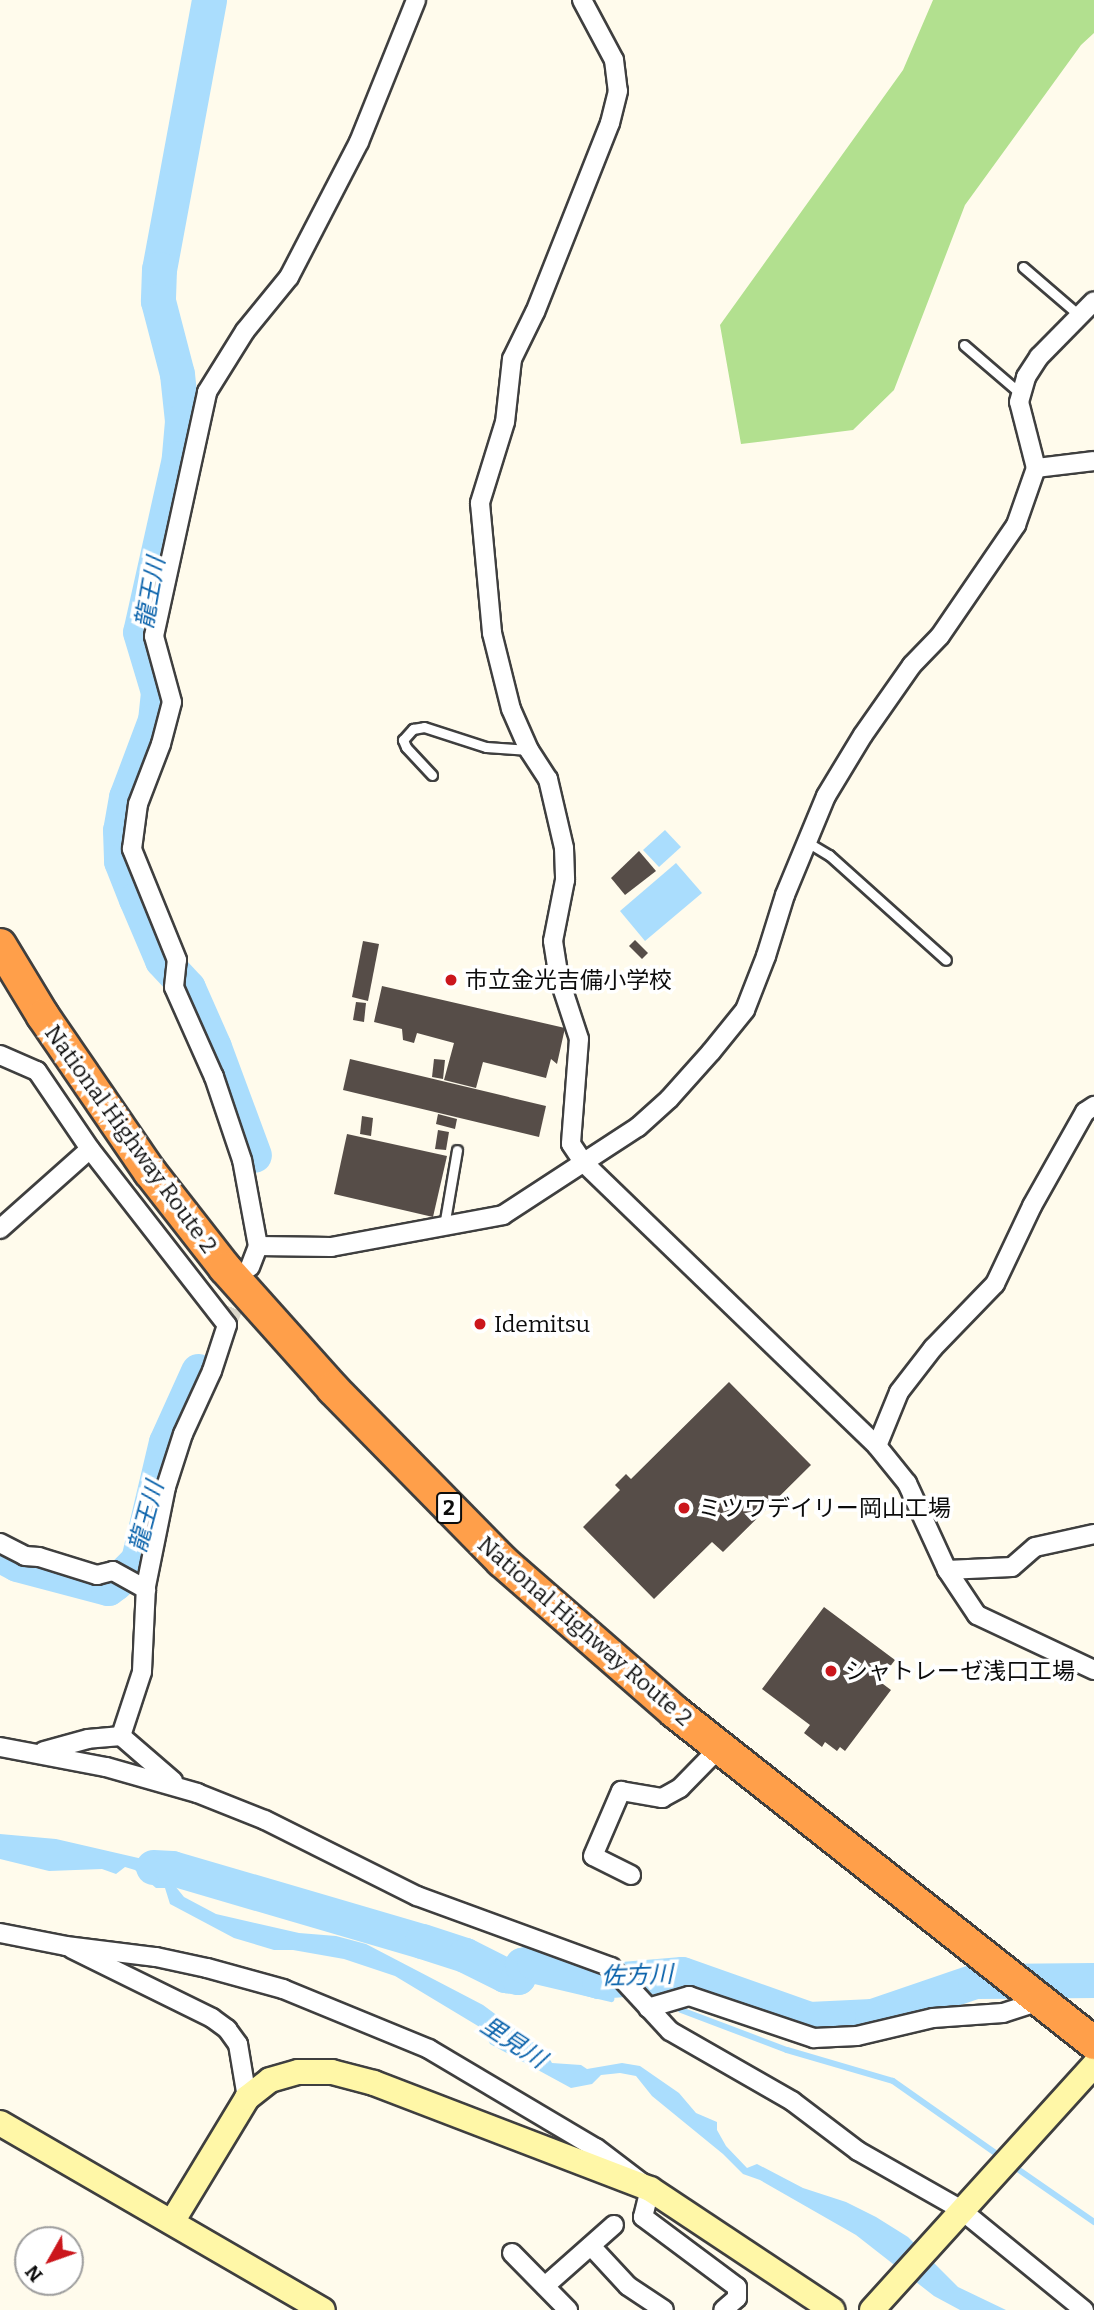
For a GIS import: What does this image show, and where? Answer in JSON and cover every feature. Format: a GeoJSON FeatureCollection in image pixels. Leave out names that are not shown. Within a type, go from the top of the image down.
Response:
{"type":"FeatureCollection","features":[{"type":"Feature","properties":{"kind":"highway","name":"National Highway Route 2"},"geometry":{"type":"LineString","coordinates":[[0,945],[43,1016],[150,1172],[225,1268],[324,1379],[502,1561],[719,1748],[1094,2043]]}},
{"type":"Feature","properties":{"kind":"street"},"geometry":{"type":"LineString","coordinates":[[250,1267],[258,1246],[242,1160],[214,1077],[174,987],[177,960],[132,849],[133,827],[172,702],[154,636],[207,392],[245,331],[289,277],[359,142],[416,0]]}},
{"type":"Feature","properties":{"kind":"street"},"geometry":{"type":"LineString","coordinates":[[582,0],[614,60],[618,91],[610,122],[535,312],[512,359],[505,422],[480,503],[492,634],[511,709],[529,750],[548,779],[564,848],[565,880],[553,941],[559,978],[579,1039],[571,1144],[583,1162],[877,1446],[906,1483],[947,1570],[977,1615],[1094,1670]]}},
{"type":"Feature","properties":{"kind":"street"},"geometry":{"type":"LineString","coordinates":[[258,1246],[331,1247],[503,1215],[638,1128],[659,1108],[745,1010],[826,796],[863,735],[912,665],[940,636],[1016,525],[1036,468],[1019,402],[1026,377],[1039,357],[1094,301]]}},
{"type":"Feature","properties":{"kind":"street"},"geometry":{"type":"LineString","coordinates":[[1036,468],[1094,461]]}},
{"type":"Feature","properties":{"kind":"street"},"geometry":{"type":"LineString","coordinates":[[0,1055],[37,1071],[90,1149],[227,1325],[212,1371],[183,1434],[139,1586],[142,1672],[121,1736]]}},
{"type":"Feature","properties":{"kind":"street"},"geometry":{"type":"LineString","coordinates":[[877,1446],[898,1392],[933,1348],[995,1284],[1032,1206],[1086,1112],[1094,1106]]}},
{"type":"Feature","properties":{"kind":"street"},"geometry":{"type":"LineString","coordinates":[[0,1229],[90,1149]]}},
{"type":"Feature","properties":{"kind":"street"},"geometry":{"type":"LineString","coordinates":[[947,1570],[1012,1567],[1035,1546],[1094,1534]]}},
{"type":"Feature","properties":{"kind":"street"},"geometry":{"type":"LineString","coordinates":[[0,1543],[25,1556],[39,1557],[97,1575],[113,1571],[139,1586]]}},
{"type":"Feature","properties":{"kind":"street"},"geometry":{"type":"LineString","coordinates":[[41,1752],[88,1739],[121,1736],[181,1787]]}},
{"type":"Feature","properties":{"kind":"street"},"geometry":{"type":"LineString","coordinates":[[0,1747],[41,1752],[181,1787],[265,1820],[417,1896],[611,1967],[670,2031],[792,2101],[858,2151],[960,2210],[1084,2310]]}},
{"type":"Feature","properties":{"kind":"street"},"geometry":{"type":"LineString","coordinates":[[631,1875],[593,1856],[621,1791],[662,1797],[680,1788],[719,1748]]}},
{"type":"Feature","properties":{"kind":"street"},"geometry":{"type":"LineString","coordinates":[[0,1933],[66,1946],[156,1957],[207,1968],[283,1989],[429,2049],[596,2148],[650,2189],[832,2310]]}},
{"type":"Feature","properties":{"kind":"street"},"geometry":{"type":"LineString","coordinates":[[66,1946],[212,2018],[227,2029],[238,2044],[247,2098]]}},
{"type":"Feature","properties":{"kind":"street"},"geometry":{"type":"LineString","coordinates":[[648,2008],[689,1996],[814,2038],[857,2036],[933,2018],[1003,2013],[1035,1998]]}},
{"type":"Feature","properties":{"kind":"street"},"geometry":{"type":"LineString","coordinates":[[872,2310],[1094,2064]]}},
{"type":"Feature","properties":{"kind":"street"},"geometry":{"type":"LineString","coordinates":[[172,2222],[247,2098],[270,2080],[299,2072],[332,2072],[374,2083],[650,2189]]}},
{"type":"Feature","properties":{"kind":"street"},"geometry":{"type":"LineString","coordinates":[[0,2123],[323,2310]]}},
{"type":"Feature","properties":{"kind":"street"},"geometry":{"type":"LineString","coordinates":[[650,2189],[643,2217],[737,2287],[737,2298],[723,2310]]}},
{"type":"Feature","properties":{"kind":"street"},"geometry":{"type":"LineString","coordinates":[[545,2286],[614,2225]]}},
{"type":"Feature","properties":{"kind":"street"},"geometry":{"type":"LineString","coordinates":[[591,2246],[628,2286],[664,2310]]}},
{"type":"Feature","properties":{"kind":"street"},"geometry":{"type":"LineString","coordinates":[[512,2253],[568,2310]]}},
{"type":"Feature","properties":{"kind":"lane"},"geometry":{"type":"LineString","coordinates":[[1023,267],[1080,316]]}},
{"type":"Feature","properties":{"kind":"lane"},"geometry":{"type":"LineString","coordinates":[[964,345],[1021,394]]}},
{"type":"Feature","properties":{"kind":"lane"},"geometry":{"type":"LineString","coordinates":[[432,775],[406,747],[404,740],[413,729],[424,727],[486,747],[529,750]]}},
{"type":"Feature","properties":{"kind":"lane"},"geometry":{"type":"LineString","coordinates":[[807,842],[829,855],[946,960]]}},
{"type":"Feature","properties":{"kind":"lane"},"geometry":{"type":"LineString","coordinates":[[444,1226],[457,1150]]}},
{"type":"Feature","properties":{"kind":"green space"},"geometry":{"type":"Polygon","coordinates":[[[933,0],[1094,0],[1094,33],[1081,45],[965,205],[894,390],[853,430],[741,444],[720,325],[903,70],[933,0]]]}},
{"type":"Feature","properties":{"kind":"water"},"geometry":{"type":"Polygon","coordinates":[[[665,830],[681,847],[659,867],[643,850],[665,830]]]}},
{"type":"Feature","properties":{"kind":"water"},"geometry":{"type":"Polygon","coordinates":[[[676,863],[702,893],[645,941],[620,911],[676,863]]]}},
{"type":"Feature","properties":{"kind":"water","name":"里見川"},"geometry":{"type":"Polygon","coordinates":[[[0,1834],[56,1839],[173,1866],[171,1871],[175,1886],[184,1897],[216,1914],[299,1933],[336,1936],[366,1944],[483,2005],[545,2051],[552,2063],[581,2065],[587,2069],[622,2063],[640,2066],[679,2093],[696,2113],[717,2122],[717,2130],[726,2146],[747,2168],[757,2164],[803,2188],[846,2202],[876,2217],[908,2237],[958,2287],[1006,2310],[960,2310],[934,2296],[856,2235],[760,2180],[743,2174],[723,2154],[652,2096],[636,2076],[620,2073],[601,2075],[592,2084],[571,2088],[490,2044],[483,2029],[395,1976],[344,1959],[293,1950],[274,1950],[234,1938],[170,1904],[165,1888],[156,1888],[135,1870],[125,1867],[116,1874],[102,1869],[49,1871],[0,1859],[0,1834]]]}},
{"type":"Feature","properties":{"kind":"building"},"geometry":{"type":"Polygon","coordinates":[[[639,851],[656,871],[625,895],[611,878],[639,851]]]}},
{"type":"Feature","properties":{"kind":"building"},"geometry":{"type":"Polygon","coordinates":[[[635,940],[648,953],[642,959],[629,946],[635,940]]]}},
{"type":"Feature","properties":{"kind":"building"},"geometry":{"type":"Polygon","coordinates":[[[363,941],[379,944],[368,1001],[352,997],[363,941]]]}},
{"type":"Feature","properties":{"kind":"building"},"geometry":{"type":"Polygon","coordinates":[[[382,986],[565,1028],[557,1064],[551,1059],[546,1078],[483,1062],[476,1088],[444,1080],[454,1043],[417,1033],[414,1043],[403,1040],[402,1029],[374,1022],[382,986]]]}},
{"type":"Feature","properties":{"kind":"building"},"geometry":{"type":"Polygon","coordinates":[[[356,1002],[366,1003],[364,1022],[353,1020],[356,1002]]]}},
{"type":"Feature","properties":{"kind":"building"},"geometry":{"type":"Polygon","coordinates":[[[350,1059],[546,1106],[539,1137],[343,1090],[350,1059]]]}},
{"type":"Feature","properties":{"kind":"building"},"geometry":{"type":"Polygon","coordinates":[[[434,1059],[445,1060],[443,1079],[432,1077],[434,1059]]]}},
{"type":"Feature","properties":{"kind":"building"},"geometry":{"type":"Polygon","coordinates":[[[438,1114],[457,1119],[455,1129],[436,1124],[438,1114]]]}},
{"type":"Feature","properties":{"kind":"building"},"geometry":{"type":"Polygon","coordinates":[[[362,1116],[373,1118],[371,1136],[360,1134],[362,1116]]]}},
{"type":"Feature","properties":{"kind":"building"},"geometry":{"type":"Polygon","coordinates":[[[438,1130],[449,1132],[446,1150],[435,1149],[438,1130]]]}},
{"type":"Feature","properties":{"kind":"building"},"geometry":{"type":"Polygon","coordinates":[[[347,1134],[447,1156],[433,1217],[334,1194],[347,1134]]]}},
{"type":"Feature","properties":{"kind":"building","name":"ミツワデイリー岡山工場"},"geometry":{"type":"Polygon","coordinates":[[[729,1382],[811,1465],[723,1552],[712,1542],[654,1599],[583,1527],[620,1490],[615,1485],[626,1474],[631,1479],[729,1382]]]}},
{"type":"Feature","properties":{"kind":"building","name":"シャトレーゼ浅口工場"},"geometry":{"type":"Polygon","coordinates":[[[824,1607],[895,1660],[879,1681],[891,1690],[845,1751],[840,1747],[837,1751],[825,1742],[822,1747],[804,1733],[810,1725],[762,1689],[824,1607]]]}},
{"type":"Feature","properties":{"kind":"waterway","name":"龍王川"},"geometry":{"type":"LineString","coordinates":[[209,0],[159,269],[158,301],[177,374],[182,421],[179,458],[140,632],[158,692],[155,720],[126,797],[120,830],[121,861],[162,960],[188,988],[214,1047],[254,1155]]}},
{"type":"Feature","properties":{"kind":"waterway","name":"龍王川"},"geometry":{"type":"LineString","coordinates":[[0,1555],[17,1564],[108,1588],[115,1583],[138,1560],[166,1442],[198,1371]]}},
{"type":"Feature","properties":{"kind":"waterway","name":"佐方川"},"geometry":{"type":"LineString","coordinates":[[153,1867],[172,1868],[422,1941],[465,1955],[505,1975],[518,1977],[522,1965],[534,1962],[599,1981],[682,1974],[809,2019],[872,2016],[975,1981],[1094,1980]]}},
{"type":"Feature","properties":{"kind":"waterway"},"geometry":{"type":"LineString","coordinates":[[518,1977],[611,1999]]}},
{"type":"Feature","properties":{"kind":"waterway"},"geometry":{"type":"LineString","coordinates":[[681,2010],[787,2050],[893,2081],[1004,2159]]}},
{"type":"Feature","properties":{"kind":"waterway"},"geometry":{"type":"LineString","coordinates":[[1012,2165],[1094,2222]]}},
{"type":"Feature","properties":{"kind":"tunnel"},"geometry":{"type":"LineString","coordinates":[[227,1325],[244,1283]]}},
{"type":"Feature","properties":{"kind":"place","name":"市立金光吉備小学校"},"geometry":{"type":"Point","coordinates":[451,980]}},
{"type":"Feature","properties":{"kind":"place","name":"Idemitsu"},"geometry":{"type":"Point","coordinates":[480,1324]}},
{"type":"Feature","properties":{"kind":"place","name":"ミツワデイリー岡山工場"},"geometry":{"type":"Point","coordinates":[684,1508]}},
{"type":"Feature","properties":{"kind":"place","name":"シャトレーゼ浅口工場"},"geometry":{"type":"Point","coordinates":[831,1671]}}]}
